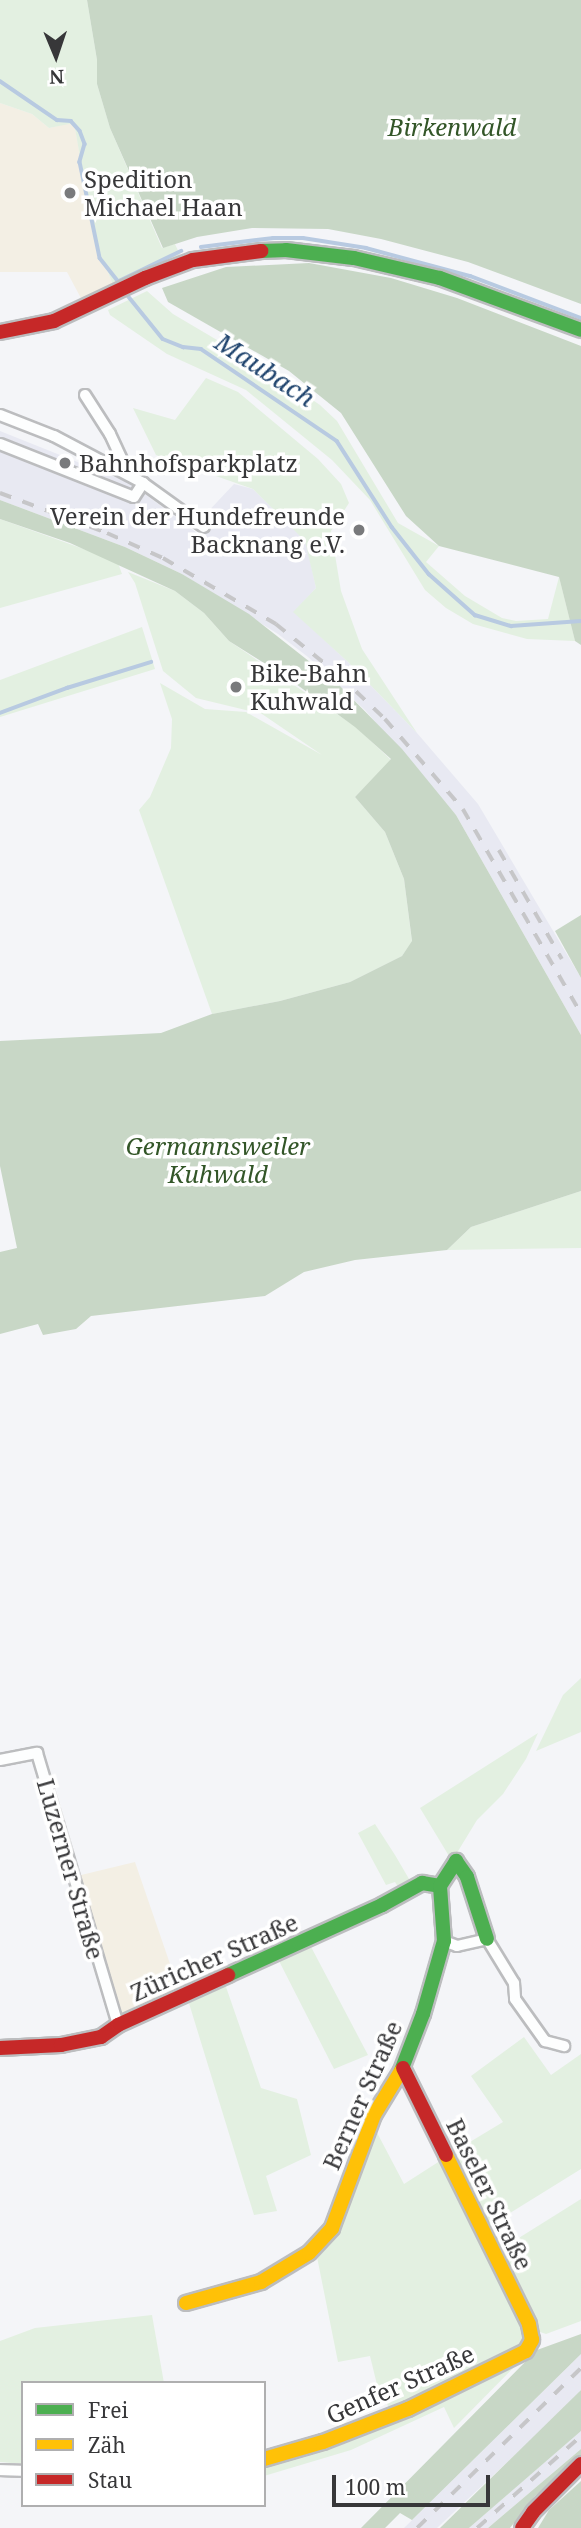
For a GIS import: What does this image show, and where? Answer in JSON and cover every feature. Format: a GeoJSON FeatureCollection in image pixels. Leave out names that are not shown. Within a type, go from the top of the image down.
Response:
{"type":"FeatureCollection","features":[{"type":"Feature","properties":{"kind":"street"},"geometry":{"type":"LineString","coordinates":[[0,332],[54,321],[181,264],[222,254],[263,250],[310,252],[381,264],[440,278],[581,331]]}},
{"type":"Feature","properties":{"kind":"street"},"geometry":{"type":"LineString","coordinates":[[85,395],[110,434],[129,475]]}},
{"type":"Feature","properties":{"kind":"street"},"geometry":{"type":"LineString","coordinates":[[0,415],[54,436],[129,475],[204,527]]}},
{"type":"Feature","properties":{"kind":"street"},"geometry":{"type":"LineString","coordinates":[[0,444],[134,498],[143,483]]}},
{"type":"Feature","properties":{"kind":"street","name":"Luzerner Straße"},"geometry":{"type":"LineString","coordinates":[[0,1759],[37,1752],[118,2025]]}},
{"type":"Feature","properties":{"kind":"street"},"geometry":{"type":"LineString","coordinates":[[487,1939],[457,1946],[444,1941],[440,1886],[456,1861],[467,1877],[487,1939],[514,1983],[515,1999],[545,2041],[564,2046]]}},
{"type":"Feature","properties":{"kind":"street","name":"Züricher Straße"},"geometry":{"type":"LineString","coordinates":[[0,2048],[83,2042],[101,2037],[118,2025],[382,1905],[422,1883],[440,1886]]}},
{"type":"Feature","properties":{"kind":"street","name":"Berner Straße"},"geometry":{"type":"LineString","coordinates":[[187,2303],[261,2282],[309,2253],[323,2241],[332,2228],[374,2115],[403,2068],[444,1941]]}},
{"type":"Feature","properties":{"kind":"street","name":"Baseler Straße"},"geometry":{"type":"LineString","coordinates":[[403,2068],[529,2324],[532,2340]]}},
{"type":"Feature","properties":{"kind":"street","name":"Genfer Straße"},"geometry":{"type":"LineString","coordinates":[[271,2458],[335,2438],[408,2409],[526,2351],[532,2340]]}},
{"type":"Feature","properties":{"kind":"street"},"geometry":{"type":"LineString","coordinates":[[522,2528],[533,2512],[581,2464]]}},
{"type":"Feature","properties":{"kind":"street"},"geometry":{"type":"LineString","coordinates":[[0,2470],[21,2471]]}},
{"type":"Feature","properties":{"kind":"shaded area"},"geometry":{"type":"Polygon","coordinates":[[[0,103],[32,114],[49,128],[74,122],[95,241],[114,287],[83,302],[67,272],[0,272],[0,103]]]}},
{"type":"Feature","properties":{"kind":"shaded area"},"geometry":{"type":"Polygon","coordinates":[[[0,431],[130,483],[205,539],[202,518],[234,484],[253,489],[306,541],[316,588],[294,612],[348,662],[417,733],[478,804],[581,978],[581,1035],[456,815],[365,710],[308,657],[278,634],[182,574],[125,547],[0,500],[0,431]]]}},
{"type":"Feature","properties":{"kind":"shaded area"},"geometry":{"type":"Polygon","coordinates":[[[135,1862],[180,1993],[122,2016],[111,1996],[77,1876],[135,1862]]]}},
{"type":"Feature","properties":{"kind":"shaded area"},"geometry":{"type":"Polygon","coordinates":[[[581,2354],[581,2390],[550,2422],[437,2528],[404,2528],[581,2354]]]}},
{"type":"Feature","properties":{"kind":"shaded area"},"geometry":{"type":"Polygon","coordinates":[[[581,2431],[581,2449],[488,2528],[469,2528],[581,2431]]]}},
{"type":"Feature","properties":{"kind":"green space"},"geometry":{"type":"Polygon","coordinates":[[[0,0],[87,0],[97,60],[97,84],[110,128],[162,248],[175,244],[180,255],[114,287],[95,241],[74,123],[49,128],[32,114],[0,103],[0,0]]]}},
{"type":"Feature","properties":{"kind":"green space","name":"Birkenwald"},"geometry":{"type":"Polygon","coordinates":[[[87,0],[581,0],[581,304],[468,262],[381,239],[328,229],[252,228],[197,237],[163,248],[110,128],[97,84],[97,60],[87,0]]]}},
{"type":"Feature","properties":{"kind":"green space"},"geometry":{"type":"Polygon","coordinates":[[[309,263],[391,278],[457,298],[581,346],[581,645],[575,641],[559,577],[439,546],[406,516],[341,413],[289,371],[168,302],[162,288],[226,267],[309,263]]]}},
{"type":"Feature","properties":{"kind":"green space"},"geometry":{"type":"Polygon","coordinates":[[[147,291],[173,314],[273,373],[320,405],[337,421],[398,523],[439,546],[426,562],[465,596],[502,618],[516,621],[548,619],[559,577],[575,641],[527,639],[473,624],[446,608],[425,590],[370,500],[332,460],[246,390],[167,354],[110,315],[108,310],[147,291]]]}},
{"type":"Feature","properties":{"kind":"green space"},"geometry":{"type":"Polygon","coordinates":[[[206,378],[238,392],[318,459],[341,484],[349,503],[331,531],[341,591],[362,649],[417,733],[348,662],[293,612],[316,588],[305,541],[253,489],[156,455],[133,408],[175,420],[206,378]]]}},
{"type":"Feature","properties":{"kind":"green space","name":"Germannsweiler Kuhwald"},"geometry":{"type":"Polygon","coordinates":[[[0,500],[125,547],[182,574],[249,614],[338,684],[402,749],[456,815],[581,1035],[581,1191],[471,1227],[447,1250],[355,1260],[304,1272],[265,1296],[91,1316],[76,1329],[43,1335],[38,1324],[0,1334],[0,1252],[17,1248],[0,1166],[0,1041],[161,1033],[212,1014],[280,1001],[350,982],[402,956],[412,941],[404,879],[385,832],[355,797],[391,759],[355,727],[285,676],[229,641],[204,613],[175,591],[70,543],[0,519],[0,500]]]}},
{"type":"Feature","properties":{"kind":"green space"},"geometry":{"type":"Polygon","coordinates":[[[0,519],[106,557],[118,563],[122,574],[0,608],[0,519]]]}},
{"type":"Feature","properties":{"kind":"green space"},"geometry":{"type":"Polygon","coordinates":[[[128,572],[175,591],[204,613],[229,641],[356,727],[391,760],[355,797],[385,832],[404,879],[412,942],[402,956],[350,982],[280,1001],[212,1014],[139,810],[150,797],[171,748],[172,719],[160,683],[205,709],[246,712],[322,755],[262,714],[196,698],[163,671],[135,583],[128,572]]]}},
{"type":"Feature","properties":{"kind":"green space"},"geometry":{"type":"Polygon","coordinates":[[[142,627],[155,669],[0,717],[0,680],[142,627]]]}},
{"type":"Feature","properties":{"kind":"green space"},"geometry":{"type":"Polygon","coordinates":[[[581,915],[581,978],[555,931],[581,915]]]}},
{"type":"Feature","properties":{"kind":"green space"},"geometry":{"type":"Polygon","coordinates":[[[581,1191],[581,1248],[447,1250],[471,1227],[581,1191]]]}},
{"type":"Feature","properties":{"kind":"green space"},"geometry":{"type":"Polygon","coordinates":[[[581,1678],[581,1732],[536,1751],[563,1695],[581,1678]]]}},
{"type":"Feature","properties":{"kind":"green space"},"geometry":{"type":"Polygon","coordinates":[[[538,1733],[526,1759],[503,1794],[477,1820],[452,1861],[420,1808],[538,1733]]]}},
{"type":"Feature","properties":{"kind":"green space"},"geometry":{"type":"Polygon","coordinates":[[[375,1824],[412,1884],[400,1890],[395,1882],[386,1885],[358,1833],[375,1824]]]}},
{"type":"Feature","properties":{"kind":"green space"},"geometry":{"type":"Polygon","coordinates":[[[309,1943],[368,2055],[334,2069],[277,1957],[309,1943]]]}},
{"type":"Feature","properties":{"kind":"green space"},"geometry":{"type":"Polygon","coordinates":[[[225,1984],[261,2088],[297,2099],[311,2155],[266,2176],[277,2211],[254,2215],[188,2000],[225,1984]]]}},
{"type":"Feature","properties":{"kind":"green space"},"geometry":{"type":"Polygon","coordinates":[[[524,2037],[551,2075],[581,2054],[581,2169],[486,2228],[450,2154],[503,2122],[471,2076],[524,2037]]]}},
{"type":"Feature","properties":{"kind":"green space"},"geometry":{"type":"Polygon","coordinates":[[[373,2125],[404,2184],[443,2159],[526,2327],[524,2340],[514,2351],[390,2411],[384,2396],[380,2397],[370,2356],[338,2362],[316,2252],[373,2125]]]}},
{"type":"Feature","properties":{"kind":"green space"},"geometry":{"type":"Polygon","coordinates":[[[581,2199],[581,2321],[546,2334],[537,2331],[498,2251],[581,2199]]]}},
{"type":"Feature","properties":{"kind":"green space"},"geometry":{"type":"Polygon","coordinates":[[[152,2315],[164,2381],[21,2381],[21,2464],[0,2462],[0,2341],[35,2328],[152,2315]]]}},
{"type":"Feature","properties":{"kind":"green space"},"geometry":{"type":"Polygon","coordinates":[[[581,2334],[581,2354],[412,2520],[400,2513],[385,2528],[361,2528],[537,2350],[581,2334]]]}},
{"type":"Feature","properties":{"kind":"green space"},"geometry":{"type":"Polygon","coordinates":[[[522,2359],[454,2428],[444,2407],[351,2450],[266,2475],[266,2464],[522,2359]]]}},
{"type":"Feature","properties":{"kind":"green space"},"geometry":{"type":"Polygon","coordinates":[[[581,2390],[581,2431],[469,2528],[440,2528],[581,2390]]]}},
{"type":"Feature","properties":{"kind":"green space"},"geometry":{"type":"Polygon","coordinates":[[[581,2449],[581,2457],[535,2496],[510,2528],[488,2528],[581,2449]]]}},
{"type":"Feature","properties":{"kind":"green space"},"geometry":{"type":"Polygon","coordinates":[[[581,2481],[581,2528],[538,2528],[549,2510],[581,2481]]]}},
{"type":"Feature","properties":{"kind":"waterway","name":"Maubach"},"geometry":{"type":"LineString","coordinates":[[0,81],[57,120],[71,121],[80,131],[85,144],[80,162],[100,258],[121,285]]}},
{"type":"Feature","properties":{"kind":"waterway"},"geometry":{"type":"LineString","coordinates":[[201,247],[273,238],[303,238],[366,248],[470,276],[581,318]]}},
{"type":"Feature","properties":{"kind":"waterway"},"geometry":{"type":"LineString","coordinates":[[119,281],[181,251]]}},
{"type":"Feature","properties":{"kind":"waterway","name":"Maubach"},"geometry":{"type":"LineString","coordinates":[[125,292],[163,339],[183,347],[201,349],[337,441],[392,527],[429,574],[475,615],[511,626],[581,621]]}},
{"type":"Feature","properties":{"kind":"waterway"},"geometry":{"type":"LineString","coordinates":[[0,713],[67,688],[151,662]]}},
{"type":"Feature","properties":{"kind":"railway"},"geometry":{"type":"LineString","coordinates":[[0,493],[107,533],[163,558],[276,624],[339,675],[385,719],[463,809],[581,1013]]}},
{"type":"Feature","properties":{"kind":"railway"},"geometry":{"type":"LineString","coordinates":[[499,850],[562,959]]}},
{"type":"Feature","properties":{"kind":"railway"},"geometry":{"type":"LineString","coordinates":[[417,2528],[581,2368]]}},
{"type":"Feature","properties":{"kind":"railway"},"geometry":{"type":"LineString","coordinates":[[477,2528],[581,2436]]}},
{"type":"Feature","properties":{"kind":"traffic: fast"},"geometry":{"type":"LineString","coordinates":[[261,251],[286,250],[354,258],[440,278],[581,330]]}},
{"type":"Feature","properties":{"kind":"traffic: fast"},"geometry":{"type":"LineString","coordinates":[[401,2071],[423,2014],[444,1941],[440,1886],[456,1861],[467,1877],[487,1939]]}},
{"type":"Feature","properties":{"kind":"traffic: fast"},"geometry":{"type":"LineString","coordinates":[[228,1975],[382,1905],[422,1883],[440,1886]]}},
{"type":"Feature","properties":{"kind":"traffic: slow"},"geometry":{"type":"LineString","coordinates":[[186,2303],[261,2282],[309,2253],[332,2228],[374,2115],[401,2071]]}},
{"type":"Feature","properties":{"kind":"traffic: slow"},"geometry":{"type":"LineString","coordinates":[[266,2458],[323,2442],[408,2409],[526,2351],[532,2340],[529,2324],[446,2155]]}},
{"type":"Feature","properties":{"kind":"traffic: jam"},"geometry":{"type":"LineString","coordinates":[[0,332],[54,321],[145,278],[193,260],[261,251]]}},
{"type":"Feature","properties":{"kind":"traffic: jam"},"geometry":{"type":"LineString","coordinates":[[0,2048],[61,2045],[101,2037],[118,2025],[228,1975]]}},
{"type":"Feature","properties":{"kind":"traffic: jam"},"geometry":{"type":"LineString","coordinates":[[403,2068],[446,2155]]}},
{"type":"Feature","properties":{"kind":"traffic: jam"},"geometry":{"type":"LineString","coordinates":[[522,2528],[533,2512],[581,2464]]}},
{"type":"Feature","properties":{"kind":"place","name":"Spedition Michael Haan"},"geometry":{"type":"Point","coordinates":[70,193]}},
{"type":"Feature","properties":{"kind":"place","name":"Bahnhofsparkplatz"},"geometry":{"type":"Point","coordinates":[65,463]}},
{"type":"Feature","properties":{"kind":"place","name":"Verein der Hundefreunde Backnang e.V."},"geometry":{"type":"Point","coordinates":[359,530]}},
{"type":"Feature","properties":{"kind":"place","name":"Bike-Bahn Kuhwald"},"geometry":{"type":"Point","coordinates":[236,687]}}]}
